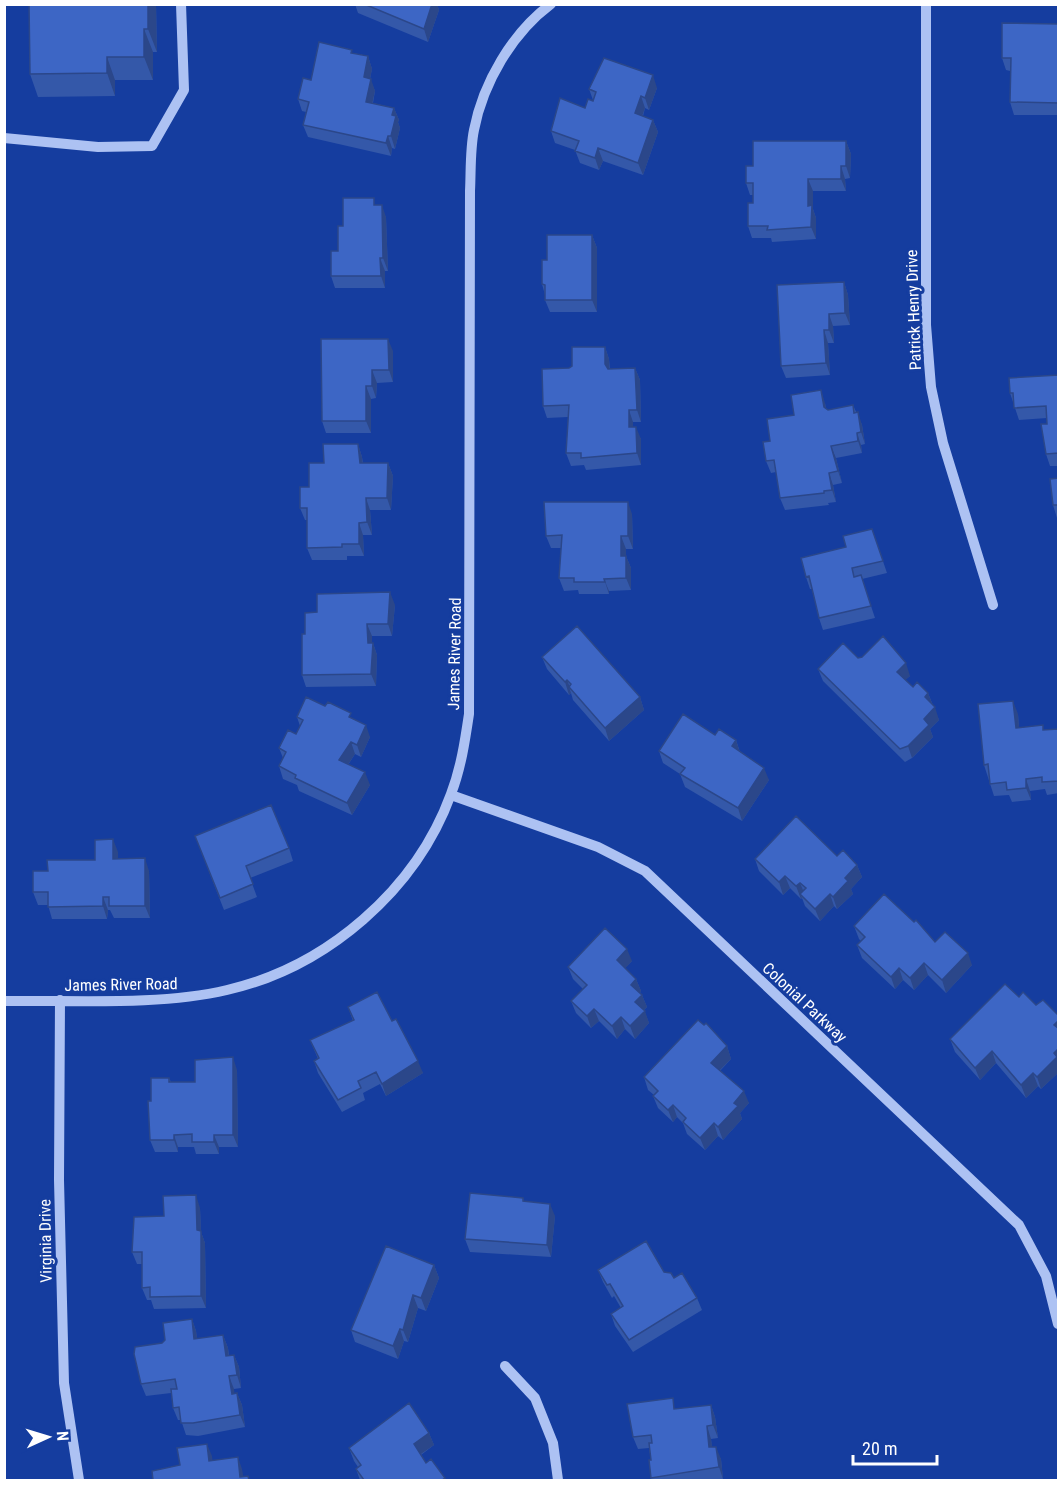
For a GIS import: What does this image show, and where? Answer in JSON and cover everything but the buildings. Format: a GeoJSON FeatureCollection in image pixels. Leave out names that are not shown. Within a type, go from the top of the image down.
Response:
{"type":"FeatureCollection","features":[{"type":"Feature","properties":{"kind":"street"},"geometry":{"type":"LineString","coordinates":[[4,138],[98,147],[152,146],[184,90],[181,4]]}},
{"type":"Feature","properties":{"kind":"street","name":"James River Road"},"geometry":{"type":"LineString","coordinates":[[4,1001],[182,998],[228,990],[272,976],[313,956],[349,931],[381,903],[408,872],[431,837],[451,795],[462,757],[471,682],[470,191],[473,130],[488,86],[514,42],[534,17],[551,4]]}},
{"type":"Feature","properties":{"kind":"street","name":"Patrick Henry Drive"},"geometry":{"type":"LineString","coordinates":[[926,4],[926,313],[931,387],[943,443],[993,605]]}},
{"type":"Feature","properties":{"kind":"street","name":"Colonial Parkway"},"geometry":{"type":"LineString","coordinates":[[451,795],[598,847],[645,871],[1019,1225],[1046,1276],[1059,1324]]}},
{"type":"Feature","properties":{"kind":"street","name":"Virginia Drive"},"geometry":{"type":"LineString","coordinates":[[60,1000],[59,1180],[64,1383],[79,1480]]}},
{"type":"Feature","properties":{"kind":"street"},"geometry":{"type":"LineString","coordinates":[[505,1366],[535,1398],[552,1443],[558,1480]]}}]}
